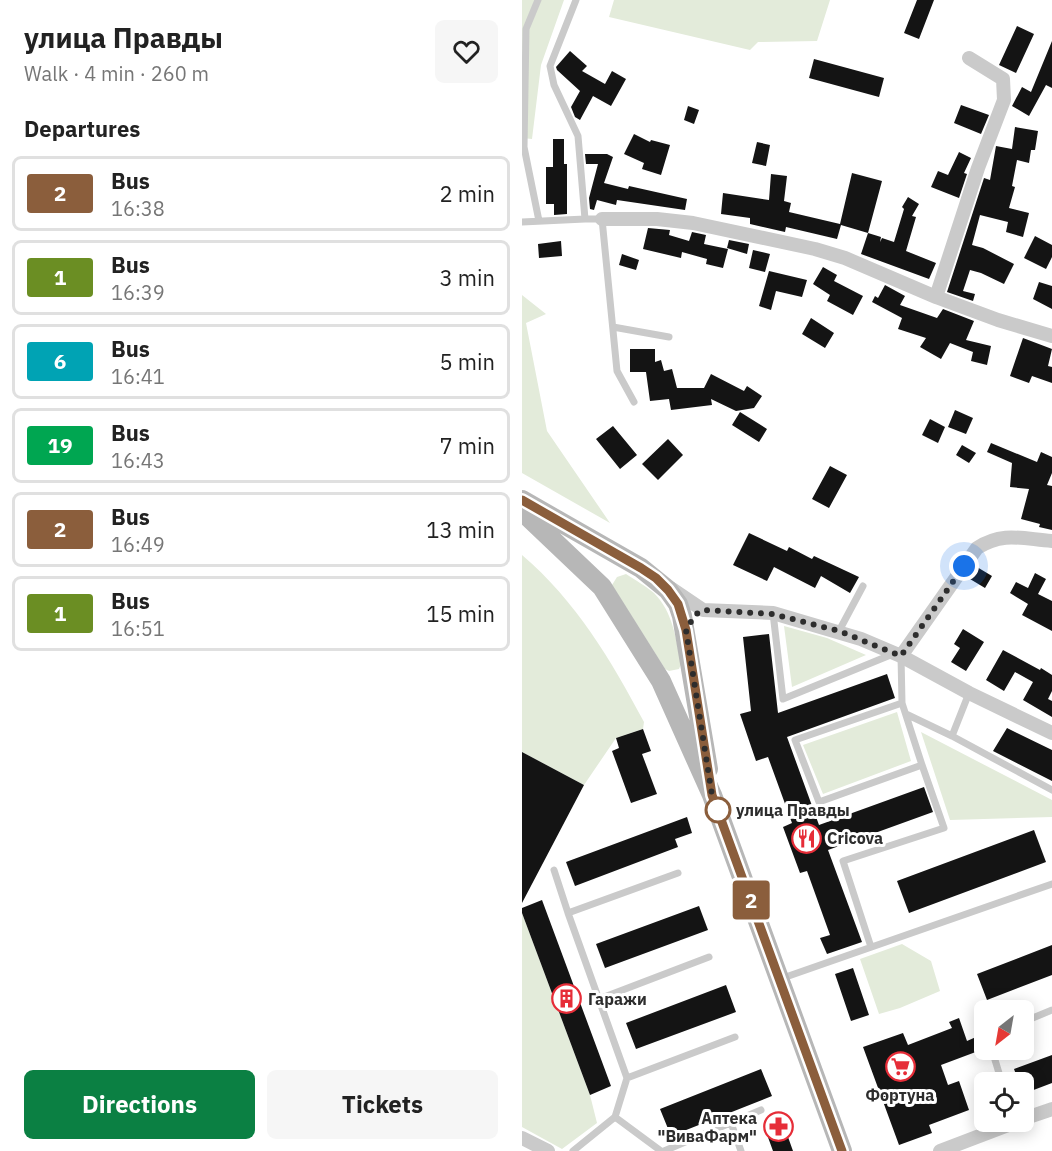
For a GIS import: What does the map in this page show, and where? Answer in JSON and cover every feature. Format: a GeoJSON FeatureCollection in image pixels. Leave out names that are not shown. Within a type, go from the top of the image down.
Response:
{"type":"FeatureCollection","features":[{"type":"Feature","properties":{"kind":"main road"},"geometry":{"type":"LineString","coordinates":[[522,500],[656,578],[678,604],[686,630],[712,795]]}},
{"type":"Feature","properties":{"kind":"main road"},"geometry":{"type":"LineString","coordinates":[[522,511],[602,587],[661,681],[712,795],[842,1151]]}},
{"type":"Feature","properties":{"kind":"main road"},"geometry":{"type":"LineString","coordinates":[[602,587],[608,569],[616,562],[626,559]]}},
{"type":"Feature","properties":{"kind":"main road"},"geometry":{"type":"LineString","coordinates":[[661,681],[674,685],[684,681],[693,670]]}},
{"type":"Feature","properties":{"kind":"street"},"geometry":{"type":"LineString","coordinates":[[936,297],[978,168],[1004,100],[1003,79],[969,58]]}},
{"type":"Feature","properties":{"kind":"street"},"geometry":{"type":"LineString","coordinates":[[602,219],[657,219],[693,223],[815,249],[845,258],[936,297],[998,320],[1052,336]]}},
{"type":"Feature","properties":{"kind":"street"},"geometry":{"type":"LineString","coordinates":[[898,655],[977,548],[990,540],[1001,537],[1052,541]]}},
{"type":"Feature","properties":{"kind":"street"},"geometry":{"type":"LineString","coordinates":[[656,578],[703,610],[773,614],[839,631],[898,655],[969,693],[1052,733]]}},
{"type":"Feature","properties":{"kind":"street"},"geometry":{"type":"LineString","coordinates":[[686,630],[695,615],[703,610]]}},
{"type":"Feature","properties":{"kind":"street"},"geometry":{"type":"LineString","coordinates":[[1034,1115],[1052,1109]]}},
{"type":"Feature","properties":{"kind":"street"},"geometry":{"type":"LineString","coordinates":[[940,1151],[989,1132]]}},
{"type":"Feature","properties":{"kind":"street"},"geometry":{"type":"LineString","coordinates":[[522,1138],[548,1151]]}},
{"type":"Feature","properties":{"kind":"lane"},"geometry":{"type":"LineString","coordinates":[[538,0],[526,29],[524,147],[539,221]]}},
{"type":"Feature","properties":{"kind":"lane"},"geometry":{"type":"LineString","coordinates":[[576,0],[550,66],[554,85],[578,136],[585,219]]}},
{"type":"Feature","properties":{"kind":"lane"},"geometry":{"type":"LineString","coordinates":[[522,222],[602,219],[617,371],[634,402]]}},
{"type":"Feature","properties":{"kind":"lane"},"geometry":{"type":"LineString","coordinates":[[613,327],[669,337]]}},
{"type":"Feature","properties":{"kind":"lane"},"geometry":{"type":"LineString","coordinates":[[839,631],[863,586]]}},
{"type":"Feature","properties":{"kind":"lane"},"geometry":{"type":"LineString","coordinates":[[773,614],[783,699],[898,655],[902,703],[944,828],[843,861],[871,947]]}},
{"type":"Feature","properties":{"kind":"lane"},"geometry":{"type":"LineString","coordinates":[[952,736],[969,693]]}},
{"type":"Feature","properties":{"kind":"lane"},"geometry":{"type":"LineString","coordinates":[[902,703],[795,740],[819,802],[922,765]]}},
{"type":"Feature","properties":{"kind":"lane"},"geometry":{"type":"LineString","coordinates":[[906,714],[1052,790]]}},
{"type":"Feature","properties":{"kind":"lane"},"geometry":{"type":"LineString","coordinates":[[554,870],[627,1078],[615,1118],[573,1151]]}},
{"type":"Feature","properties":{"kind":"lane"},"geometry":{"type":"LineString","coordinates":[[568,913],[678,873]]}},
{"type":"Feature","properties":{"kind":"lane"},"geometry":{"type":"LineString","coordinates":[[779,979],[1052,884]]}},
{"type":"Feature","properties":{"kind":"lane"},"geometry":{"type":"LineString","coordinates":[[599,999],[709,957]]}},
{"type":"Feature","properties":{"kind":"lane"},"geometry":{"type":"LineString","coordinates":[[1034,1017],[1052,1010]]}},
{"type":"Feature","properties":{"kind":"lane"},"geometry":{"type":"LineString","coordinates":[[627,1078],[735,1037]]}},
{"type":"Feature","properties":{"kind":"lane"},"geometry":{"type":"LineString","coordinates":[[615,1118],[662,1151],[761,1110]]}},
{"type":"Feature","properties":{"kind":"lane"},"geometry":{"type":"LineString","coordinates":[[731,1123],[741,1151]]}},
{"type":"Feature","properties":{"kind":"green space"},"geometry":{"type":"Polygon","coordinates":[[[522,0],[564,0],[541,65],[532,139],[522,138],[522,0]]]}},
{"type":"Feature","properties":{"kind":"green space"},"geometry":{"type":"Polygon","coordinates":[[[614,0],[830,0],[817,41],[758,42],[750,50],[609,17],[614,0]]]}},
{"type":"Feature","properties":{"kind":"green space"},"geometry":{"type":"Polygon","coordinates":[[[522,295],[546,314],[526,323],[547,431],[610,523],[522,473],[522,295]]]}},
{"type":"Feature","properties":{"kind":"green space"},"geometry":{"type":"Polygon","coordinates":[[[522,555],[559,592],[591,632],[644,722],[643,729],[616,738],[584,785],[522,752],[522,555]]]}},
{"type":"Feature","properties":{"kind":"green space"},"geometry":{"type":"Polygon","coordinates":[[[626,574],[654,593],[666,609],[675,636],[681,664],[679,669],[669,671],[665,669],[612,585],[617,577],[626,574]]]}},
{"type":"Feature","properties":{"kind":"green space"},"geometry":{"type":"Polygon","coordinates":[[[784,626],[827,638],[866,655],[792,687],[784,626]]]}},
{"type":"Feature","properties":{"kind":"green space"},"geometry":{"type":"Polygon","coordinates":[[[897,712],[911,761],[823,794],[803,745],[897,712]]]}},
{"type":"Feature","properties":{"kind":"green space"},"geometry":{"type":"Polygon","coordinates":[[[921,732],[1052,800],[1052,817],[950,820],[921,732]]]}},
{"type":"Feature","properties":{"kind":"green space"},"geometry":{"type":"Polygon","coordinates":[[[522,913],[590,1095],[597,1123],[562,1149],[522,1127],[522,913]]]}},
{"type":"Feature","properties":{"kind":"green space"},"geometry":{"type":"Polygon","coordinates":[[[902,944],[931,961],[940,991],[879,1014],[860,959],[902,944]]]}},
{"type":"Feature","properties":{"kind":"building"},"geometry":{"type":"Polygon","coordinates":[[[917,0],[934,0],[919,39],[904,33],[917,0]]]}},
{"type":"Feature","properties":{"kind":"building"},"geometry":{"type":"Polygon","coordinates":[[[1017,26],[1034,34],[1016,73],[999,65],[1017,26]]]}},
{"type":"Feature","properties":{"kind":"building"},"geometry":{"type":"Polygon","coordinates":[[[1052,41],[1052,88],[1046,85],[1029,116],[1012,106],[1022,87],[1031,92],[1052,41]]]}},
{"type":"Feature","properties":{"kind":"building"},"geometry":{"type":"Polygon","coordinates":[[[570,51],[587,66],[582,71],[605,84],[612,71],[626,79],[611,106],[593,96],[580,120],[575,117],[571,107],[580,91],[556,67],[570,51]]]}},
{"type":"Feature","properties":{"kind":"building"},"geometry":{"type":"Polygon","coordinates":[[[814,59],[884,78],[879,97],[809,78],[814,59]]]}},
{"type":"Feature","properties":{"kind":"building"},"geometry":{"type":"Polygon","coordinates":[[[961,105],[989,115],[981,134],[954,123],[961,105]]]}},
{"type":"Feature","properties":{"kind":"building"},"geometry":{"type":"Polygon","coordinates":[[[688,106],[699,110],[694,124],[684,120],[688,106]]]}},
{"type":"Feature","properties":{"kind":"building"},"geometry":{"type":"Polygon","coordinates":[[[1015,127],[1038,131],[1035,150],[1031,150],[1029,163],[1017,160],[1012,186],[1015,187],[1009,208],[1029,213],[1023,237],[1006,232],[1008,222],[980,215],[972,245],[983,248],[1014,264],[1004,284],[970,270],[963,291],[975,294],[973,301],[947,292],[984,178],[990,180],[996,146],[1012,149],[1015,127]]]}},
{"type":"Feature","properties":{"kind":"building"},"geometry":{"type":"Polygon","coordinates":[[[634,134],[650,142],[651,140],[670,145],[661,175],[642,169],[644,163],[624,154],[634,134]]]}},
{"type":"Feature","properties":{"kind":"building"},"geometry":{"type":"Polygon","coordinates":[[[553,139],[564,139],[564,164],[567,164],[567,214],[554,215],[554,204],[546,204],[546,167],[553,167],[553,139]]]}},
{"type":"Feature","properties":{"kind":"building"},"geometry":{"type":"Polygon","coordinates":[[[757,142],[770,145],[766,166],[752,163],[757,142]]]}},
{"type":"Feature","properties":{"kind":"building"},"geometry":{"type":"Polygon","coordinates":[[[959,152],[971,158],[964,173],[967,174],[959,198],[931,187],[938,171],[948,175],[959,152]]]}},
{"type":"Feature","properties":{"kind":"building"},"geometry":{"type":"Polygon","coordinates":[[[585,154],[607,154],[613,157],[604,183],[687,199],[685,210],[617,200],[616,205],[597,200],[594,210],[590,209],[589,198],[598,164],[586,164],[585,154]]]}},
{"type":"Feature","properties":{"kind":"building"},"geometry":{"type":"Polygon","coordinates":[[[852,173],[882,181],[868,233],[841,225],[837,239],[786,227],[785,232],[750,224],[750,218],[721,214],[723,193],[769,200],[771,174],[787,176],[784,201],[791,203],[789,212],[840,224],[852,173]]]}},
{"type":"Feature","properties":{"kind":"building"},"geometry":{"type":"Polygon","coordinates":[[[908,197],[919,204],[912,216],[916,217],[906,251],[936,263],[929,279],[861,254],[868,233],[881,237],[880,242],[882,238],[894,242],[904,209],[902,207],[908,197]]]}},
{"type":"Feature","properties":{"kind":"building"},"geometry":{"type":"Polygon","coordinates":[[[648,228],[670,230],[669,235],[689,241],[692,232],[706,235],[704,244],[728,249],[723,268],[706,264],[707,259],[682,252],[681,258],[643,249],[648,228]]]}},
{"type":"Feature","properties":{"kind":"building"},"geometry":{"type":"Polygon","coordinates":[[[1035,236],[1052,245],[1052,257],[1046,269],[1024,258],[1035,236]]]}},
{"type":"Feature","properties":{"kind":"building"},"geometry":{"type":"Polygon","coordinates":[[[729,240],[749,244],[747,254],[727,248],[729,240]]]}},
{"type":"Feature","properties":{"kind":"building"},"geometry":{"type":"Polygon","coordinates":[[[561,241],[562,256],[539,258],[538,244],[561,241]]]}},
{"type":"Feature","properties":{"kind":"building"},"geometry":{"type":"Polygon","coordinates":[[[753,250],[770,254],[765,272],[749,268],[753,250]]]}},
{"type":"Feature","properties":{"kind":"building"},"geometry":{"type":"Polygon","coordinates":[[[622,254],[639,260],[636,270],[619,265],[622,254]]]}},
{"type":"Feature","properties":{"kind":"building"},"geometry":{"type":"Polygon","coordinates":[[[823,267],[837,275],[834,281],[863,296],[853,315],[827,301],[830,295],[813,284],[823,267]]]}},
{"type":"Feature","properties":{"kind":"building"},"geometry":{"type":"Polygon","coordinates":[[[769,271],[807,280],[802,297],[776,291],[771,310],[759,306],[769,271]]]}},
{"type":"Feature","properties":{"kind":"building"},"geometry":{"type":"Polygon","coordinates":[[[1039,282],[1052,286],[1052,309],[1033,299],[1039,282]]]}},
{"type":"Feature","properties":{"kind":"building"},"geometry":{"type":"Polygon","coordinates":[[[885,285],[905,296],[900,305],[937,318],[943,309],[974,321],[966,340],[991,346],[987,365],[971,361],[973,352],[950,343],[941,359],[920,347],[926,338],[898,329],[902,318],[872,302],[875,296],[878,298],[885,285]]]}},
{"type":"Feature","properties":{"kind":"building"},"geometry":{"type":"Polygon","coordinates":[[[811,318],[834,333],[825,348],[802,334],[811,318]]]}},
{"type":"Feature","properties":{"kind":"building"},"geometry":{"type":"Polygon","coordinates":[[[1023,338],[1052,349],[1048,366],[1052,367],[1052,383],[1032,376],[1029,383],[1010,376],[1023,338]]]}},
{"type":"Feature","properties":{"kind":"building"},"geometry":{"type":"Polygon","coordinates":[[[630,349],[655,349],[655,362],[661,360],[664,371],[672,369],[677,388],[704,388],[711,374],[744,391],[747,386],[762,396],[754,408],[736,411],[711,399],[712,405],[671,410],[669,399],[650,401],[646,372],[630,372],[630,349]]]}},
{"type":"Feature","properties":{"kind":"building"},"geometry":{"type":"Polygon","coordinates":[[[955,410],[973,418],[966,434],[948,427],[955,410]]]}},
{"type":"Feature","properties":{"kind":"building"},"geometry":{"type":"Polygon","coordinates":[[[740,412],[767,429],[759,442],[732,425],[740,412]]]}},
{"type":"Feature","properties":{"kind":"building"},"geometry":{"type":"Polygon","coordinates":[[[930,419],[945,427],[938,443],[922,435],[930,419]]]}},
{"type":"Feature","properties":{"kind":"building"},"geometry":{"type":"Polygon","coordinates":[[[613,426],[637,455],[620,469],[596,439],[613,426]]]}},
{"type":"Feature","properties":{"kind":"building"},"geometry":{"type":"Polygon","coordinates":[[[668,439],[683,455],[658,480],[642,464],[668,439]]]}},
{"type":"Feature","properties":{"kind":"building"},"geometry":{"type":"Polygon","coordinates":[[[991,443],[1037,462],[1041,452],[1052,457],[1052,473],[1047,485],[1052,486],[1052,530],[1021,519],[1029,489],[1010,487],[1012,463],[987,452],[991,443]]]}},
{"type":"Feature","properties":{"kind":"building"},"geometry":{"type":"Polygon","coordinates":[[[962,445],[976,453],[969,463],[956,455],[962,445]]]}},
{"type":"Feature","properties":{"kind":"building"},"geometry":{"type":"Polygon","coordinates":[[[830,466],[847,475],[829,508],[812,499],[830,466]]]}},
{"type":"Feature","properties":{"kind":"building"},"geometry":{"type":"Polygon","coordinates":[[[749,533],[787,551],[789,547],[812,559],[814,556],[859,577],[850,593],[821,576],[815,588],[774,567],[767,581],[733,565],[749,533]]]}},
{"type":"Feature","properties":{"kind":"building"},"geometry":{"type":"Polygon","coordinates":[[[977,567],[992,576],[985,588],[970,579],[977,567]]]}},
{"type":"Feature","properties":{"kind":"building"},"geometry":{"type":"Polygon","coordinates":[[[1035,573],[1046,579],[1038,594],[1052,601],[1052,631],[1022,615],[1028,604],[1010,593],[1016,582],[1028,588],[1035,573]]]}},
{"type":"Feature","properties":{"kind":"building"},"geometry":{"type":"Polygon","coordinates":[[[963,629],[984,642],[966,671],[951,662],[960,648],[954,644],[963,629]]]}},
{"type":"Feature","properties":{"kind":"building"},"geometry":{"type":"Polygon","coordinates":[[[769,634],[778,713],[887,674],[895,698],[787,737],[819,825],[924,787],[933,812],[828,850],[862,942],[827,954],[820,938],[830,935],[807,871],[800,873],[783,827],[792,823],[768,757],[756,761],[740,714],[751,711],[743,637],[769,634]]]}},
{"type":"Feature","properties":{"kind":"building"},"geometry":{"type":"Polygon","coordinates":[[[1003,650],[1052,675],[1052,691],[1048,699],[1052,701],[1052,717],[1023,700],[1033,682],[1015,672],[1004,691],[986,680],[1003,650]]]}},
{"type":"Feature","properties":{"kind":"building"},"geometry":{"type":"Polygon","coordinates":[[[1007,728],[1052,750],[1052,781],[993,751],[1007,728]]]}},
{"type":"Feature","properties":{"kind":"building"},"geometry":{"type":"Polygon","coordinates":[[[643,729],[651,751],[642,754],[657,794],[631,803],[612,751],[619,748],[616,738],[643,729]]]}},
{"type":"Feature","properties":{"kind":"building"},"geometry":{"type":"Polygon","coordinates":[[[522,752],[584,785],[522,903],[522,752]]]}},
{"type":"Feature","properties":{"kind":"building"},"geometry":{"type":"Polygon","coordinates":[[[687,817],[692,833],[675,839],[678,847],[575,886],[566,862],[687,817]]]}},
{"type":"Feature","properties":{"kind":"building"},"geometry":{"type":"Polygon","coordinates":[[[1034,830],[1046,862],[909,913],[897,881],[1034,830]]]}},
{"type":"Feature","properties":{"kind":"building","name":"Гаражи"},"geometry":{"type":"Polygon","coordinates":[[[542,900],[611,1086],[590,1095],[522,913],[522,908],[542,900]]]}},
{"type":"Feature","properties":{"kind":"building"},"geometry":{"type":"Polygon","coordinates":[[[699,906],[708,930],[605,968],[596,944],[699,906]]]}},
{"type":"Feature","properties":{"kind":"building"},"geometry":{"type":"Polygon","coordinates":[[[1052,945],[1052,975],[987,1000],[977,974],[1052,945]]]}},
{"type":"Feature","properties":{"kind":"building"},"geometry":{"type":"Polygon","coordinates":[[[853,968],[869,1015],[851,1021],[835,974],[853,968]]]}},
{"type":"Feature","properties":{"kind":"building"},"geometry":{"type":"Polygon","coordinates":[[[726,985],[736,1012],[636,1049],[626,1023],[726,985]]]}},
{"type":"Feature","properties":{"kind":"building"},"geometry":{"type":"Polygon","coordinates":[[[959,1018],[967,1041],[974,1038],[974,1053],[941,1065],[948,1085],[959,1081],[969,1110],[929,1125],[932,1133],[899,1145],[863,1047],[903,1033],[908,1045],[952,1028],[949,1022],[959,1018]]]}},
{"type":"Feature","properties":{"kind":"building"},"geometry":{"type":"Polygon","coordinates":[[[1052,1055],[1052,1083],[1034,1090],[1034,1072],[1015,1072],[1014,1069],[1052,1055]]]}},
{"type":"Feature","properties":{"kind":"building"},"geometry":{"type":"Polygon","coordinates":[[[761,1069],[772,1096],[671,1136],[660,1109],[761,1069]]]}},
{"type":"Feature","properties":{"kind":"building"},"geometry":{"type":"Polygon","coordinates":[[[783,1123],[793,1151],[773,1151],[765,1129],[783,1123]]]}},
{"type":"Feature","properties":{"kind":"bus line","name":"2"},"geometry":{"type":"LineString","coordinates":[[522,500],[641,568],[656,578],[678,604],[686,630],[712,795],[842,1151]]}},
{"type":"Feature","properties":{"kind":"place","name":"улица Правды"},"geometry":{"type":"Point","coordinates":[718,810]}},
{"type":"Feature","properties":{"kind":"place","name":"Cricova"},"geometry":{"type":"Point","coordinates":[806,838]}},
{"type":"Feature","properties":{"kind":"place","name":"Гаражи"},"geometry":{"type":"Point","coordinates":[567,999]}},
{"type":"Feature","properties":{"kind":"place","name":"Фортуна"},"geometry":{"type":"Point","coordinates":[900,1067]}},
{"type":"Feature","properties":{"kind":"place","name":"Аптека \"ВиваФарм\""},"geometry":{"type":"Point","coordinates":[778,1127]}},
{"type":"Feature","properties":{"kind":"route"},"geometry":{"type":"LineString","coordinates":[[718,810],[720,816],[712,795],[686,630],[695,615],[703,610],[773,614],[839,631],[901,656],[964,566]]}}]}
